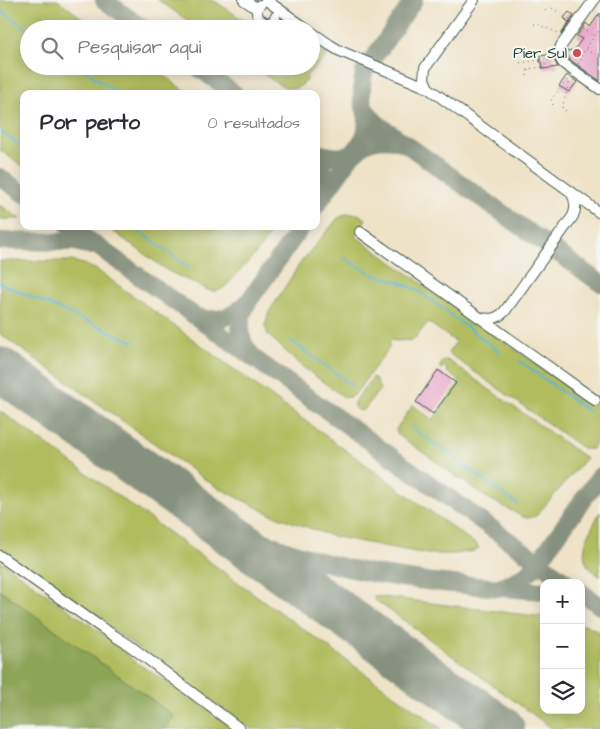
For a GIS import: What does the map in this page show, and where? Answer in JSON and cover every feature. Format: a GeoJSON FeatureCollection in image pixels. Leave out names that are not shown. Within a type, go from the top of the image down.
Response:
{"type":"FeatureCollection","features":[{"type":"Feature","properties":{"kind":"lane"},"geometry":{"type":"LineString","coordinates":[[244,0],[262,2],[280,10],[294,20]]}},
{"type":"Feature","properties":{"kind":"lane"},"geometry":{"type":"LineString","coordinates":[[403,78],[424,71],[474,0]]}},
{"type":"Feature","properties":{"kind":"lane"},"geometry":{"type":"LineString","coordinates":[[594,0],[560,49],[561,61],[600,89]]}},
{"type":"Feature","properties":{"kind":"lane"},"geometry":{"type":"LineString","coordinates":[[262,2],[258,18],[262,20]]}},
{"type":"Feature","properties":{"kind":"lane"},"geometry":{"type":"LineString","coordinates":[[276,20],[280,10]]}},
{"type":"Feature","properties":{"kind":"lane"},"geometry":{"type":"LineString","coordinates":[[320,41],[428,88],[598,212]]}},
{"type":"Feature","properties":{"kind":"lane"},"geometry":{"type":"LineString","coordinates":[[424,71],[424,79],[428,88]]}},
{"type":"Feature","properties":{"kind":"lane"},"geometry":{"type":"LineString","coordinates":[[507,338],[501,324],[502,315],[573,216],[576,209],[571,192]]}},
{"type":"Feature","properties":{"kind":"lane"},"geometry":{"type":"LineString","coordinates":[[573,216],[581,210],[589,209],[598,212]]}},
{"type":"Feature","properties":{"kind":"lane"},"geometry":{"type":"LineString","coordinates":[[360,232],[595,400]]}},
{"type":"Feature","properties":{"kind":"lane"},"geometry":{"type":"LineString","coordinates":[[479,317],[492,319],[499,317],[505,311]]}},
{"type":"Feature","properties":{"kind":"lane"},"geometry":{"type":"LineString","coordinates":[[0,556],[129,646],[240,729]]}},
{"type":"Feature","properties":{"kind":"path"},"geometry":{"type":"LineString","coordinates":[[545,11],[549,6],[573,22]]}},
{"type":"Feature","properties":{"kind":"path"},"geometry":{"type":"LineString","coordinates":[[533,24],[561,34]]}},
{"type":"Feature","properties":{"kind":"path"},"geometry":{"type":"LineString","coordinates":[[574,71],[584,57],[581,55],[600,29]]}},
{"type":"Feature","properties":{"kind":"path"},"geometry":{"type":"LineString","coordinates":[[586,49],[600,59]]}},
{"type":"Feature","properties":{"kind":"path"},"geometry":{"type":"LineString","coordinates":[[527,76],[528,69],[543,67],[553,55]]}},
{"type":"Feature","properties":{"kind":"path"},"geometry":{"type":"LineString","coordinates":[[518,67],[520,63],[540,60]]}},
{"type":"Feature","properties":{"kind":"path"},"geometry":{"type":"LineString","coordinates":[[553,105],[551,100],[572,74],[562,108],[566,111]]}},
{"type":"Feature","properties":{"kind":"green space"},"geometry":{"type":"Polygon","coordinates":[[[0,0],[57,0],[85,20],[20,20],[20,75],[163,75],[183,90],[20,90],[20,164],[0,150],[0,0]]]}},
{"type":"Feature","properties":{"kind":"green space"},"geometry":{"type":"Polygon","coordinates":[[[158,0],[213,0],[243,20],[187,20],[158,0]]]}},
{"type":"Feature","properties":{"kind":"green space"},"geometry":{"type":"Polygon","coordinates":[[[322,49],[328,55],[320,63],[320,52],[322,49]]]}},
{"type":"Feature","properties":{"kind":"green space"},"geometry":{"type":"Polygon","coordinates":[[[265,75],[307,75],[308,78],[300,87],[291,88],[285,87],[265,75]]]}},
{"type":"Feature","properties":{"kind":"green space"},"geometry":{"type":"Polygon","coordinates":[[[0,205],[20,219],[0,219],[0,205]]]}},
{"type":"Feature","properties":{"kind":"green space"},"geometry":{"type":"Polygon","coordinates":[[[346,214],[358,214],[366,219],[355,236],[592,404],[600,394],[600,436],[592,449],[584,449],[448,353],[456,342],[428,322],[414,340],[390,340],[389,348],[351,397],[344,397],[304,368],[268,335],[265,326],[269,312],[301,262],[337,219],[346,214]]]}},
{"type":"Feature","properties":{"kind":"green space"},"geometry":{"type":"Polygon","coordinates":[[[112,230],[272,230],[258,251],[227,285],[219,290],[210,291],[168,271],[112,230]]]}},
{"type":"Feature","properties":{"kind":"green space"},"geometry":{"type":"Polygon","coordinates":[[[0,261],[71,261],[97,270],[479,548],[474,551],[455,554],[427,554],[332,536],[270,514],[213,485],[0,334],[0,261]]]}},
{"type":"Feature","properties":{"kind":"green space"},"geometry":{"type":"Polygon","coordinates":[[[446,360],[586,458],[536,516],[523,517],[484,496],[397,434],[398,426],[413,405],[433,420],[460,382],[446,371],[447,368],[444,366],[442,369],[439,367],[446,360]]]}},
{"type":"Feature","properties":{"kind":"green space"},"geometry":{"type":"Polygon","coordinates":[[[373,377],[380,389],[364,410],[357,410],[354,402],[373,377]]]}},
{"type":"Feature","properties":{"kind":"green space"},"geometry":{"type":"Polygon","coordinates":[[[0,411],[442,729],[251,729],[0,549],[0,411]]]}},
{"type":"Feature","properties":{"kind":"green space"},"geometry":{"type":"Polygon","coordinates":[[[600,512],[600,577],[588,566],[584,553],[590,531],[600,512]]]}},
{"type":"Feature","properties":{"kind":"green space"},"geometry":{"type":"Polygon","coordinates":[[[0,561],[107,637],[135,662],[179,689],[234,729],[165,729],[174,716],[0,590],[0,561]]]}},
{"type":"Feature","properties":{"kind":"green space"},"geometry":{"type":"Polygon","coordinates":[[[0,590],[174,716],[165,729],[0,729],[0,590]]]}},
{"type":"Feature","properties":{"kind":"green space"},"geometry":{"type":"Polygon","coordinates":[[[374,597],[540,617],[540,714],[585,714],[585,626],[594,629],[600,633],[600,729],[553,729],[374,599],[374,597]]]}},
{"type":"Feature","properties":{"kind":"building"},"geometry":{"type":"Polygon","coordinates":[[[569,12],[574,16],[561,35],[568,23],[564,18],[569,12]]]}},
{"type":"Feature","properties":{"kind":"building"},"geometry":{"type":"Polygon","coordinates":[[[600,13],[600,81],[569,59],[567,51],[574,50],[582,39],[577,36],[586,23],[590,27],[600,13]]]}},
{"type":"Feature","properties":{"kind":"building"},"geometry":{"type":"Polygon","coordinates":[[[553,54],[558,67],[543,69],[540,56],[553,54]]]}},
{"type":"Feature","properties":{"kind":"building"},"geometry":{"type":"Polygon","coordinates":[[[567,75],[577,82],[569,92],[559,86],[567,75]]]}},
{"type":"Feature","properties":{"kind":"building"},"geometry":{"type":"Polygon","coordinates":[[[438,370],[456,383],[433,414],[416,402],[438,370]]]}},
{"type":"Feature","properties":{"kind":"waterway"},"geometry":{"type":"LineString","coordinates":[[0,10],[20,24]]}},
{"type":"Feature","properties":{"kind":"waterway"},"geometry":{"type":"LineString","coordinates":[[92,75],[112,90]]}},
{"type":"Feature","properties":{"kind":"waterway"},"geometry":{"type":"LineString","coordinates":[[0,131],[20,145]]}},
{"type":"Feature","properties":{"kind":"waterway"},"geometry":{"type":"LineString","coordinates":[[138,230],[190,268]]}},
{"type":"Feature","properties":{"kind":"waterway"},"geometry":{"type":"LineString","coordinates":[[558,245],[600,273]]}},
{"type":"Feature","properties":{"kind":"waterway"},"geometry":{"type":"LineString","coordinates":[[344,258],[374,275],[397,281],[419,291],[500,352]]}},
{"type":"Feature","properties":{"kind":"waterway"},"geometry":{"type":"LineString","coordinates":[[0,283],[134,342]]}},
{"type":"Feature","properties":{"kind":"waterway"},"geometry":{"type":"LineString","coordinates":[[291,341],[352,385]]}},
{"type":"Feature","properties":{"kind":"waterway"},"geometry":{"type":"LineString","coordinates":[[520,361],[589,412]]}},
{"type":"Feature","properties":{"kind":"waterway"},"geometry":{"type":"LineString","coordinates":[[410,426],[517,504]]}},
{"type":"Feature","properties":{"kind":"taxiway"},"geometry":{"type":"LineString","coordinates":[[104,0],[132,20]]}},
{"type":"Feature","properties":{"kind":"taxiway"},"geometry":{"type":"LineString","coordinates":[[320,200],[364,137],[367,118],[362,98],[364,72],[414,0]]}},
{"type":"Feature","properties":{"kind":"taxiway"},"geometry":{"type":"LineString","coordinates":[[209,75],[229,90]]}},
{"type":"Feature","properties":{"kind":"taxiway"},"geometry":{"type":"LineString","coordinates":[[365,108],[378,124],[600,283]]}},
{"type":"Feature","properties":{"kind":"taxiway"},"geometry":{"type":"LineString","coordinates":[[320,154],[347,156],[372,141],[387,139],[401,142]]}},
{"type":"Feature","properties":{"kind":"taxiway"},"geometry":{"type":"LineString","coordinates":[[320,163],[324,175],[321,197]]}},
{"type":"Feature","properties":{"kind":"taxiway"},"geometry":{"type":"LineString","coordinates":[[0,177],[20,191]]}},
{"type":"Feature","properties":{"kind":"taxiway"},"geometry":{"type":"LineString","coordinates":[[75,230],[562,579]]}},
{"type":"Feature","properties":{"kind":"taxiway"},"geometry":{"type":"LineString","coordinates":[[251,354],[246,348],[241,335],[242,315],[248,302],[299,230]]}},
{"type":"Feature","properties":{"kind":"taxiway"},"geometry":{"type":"LineString","coordinates":[[0,241],[75,242],[91,246]]}},
{"type":"Feature","properties":{"kind":"taxiway"},"geometry":{"type":"LineString","coordinates":[[197,317],[205,319],[225,317],[237,312],[248,302]]}},
{"type":"Feature","properties":{"kind":"taxiway"},"geometry":{"type":"LineString","coordinates":[[501,586],[519,579],[534,568],[600,476]]}},
{"type":"Feature","properties":{"kind":"taxiway"},"geometry":{"type":"LineString","coordinates":[[208,518],[276,546],[347,568],[420,581],[540,591]]}},
{"type":"Feature","properties":{"kind":"taxiway"},"geometry":{"type":"LineString","coordinates":[[585,595],[600,606]]}},
{"type":"Feature","properties":{"kind":"runway"},"geometry":{"type":"LineString","coordinates":[[0,369],[503,729]]}},
{"type":"Feature","properties":{"kind":"place","name":"Píer Sul"},"geometry":{"type":"Point","coordinates":[577,53]}}]}
